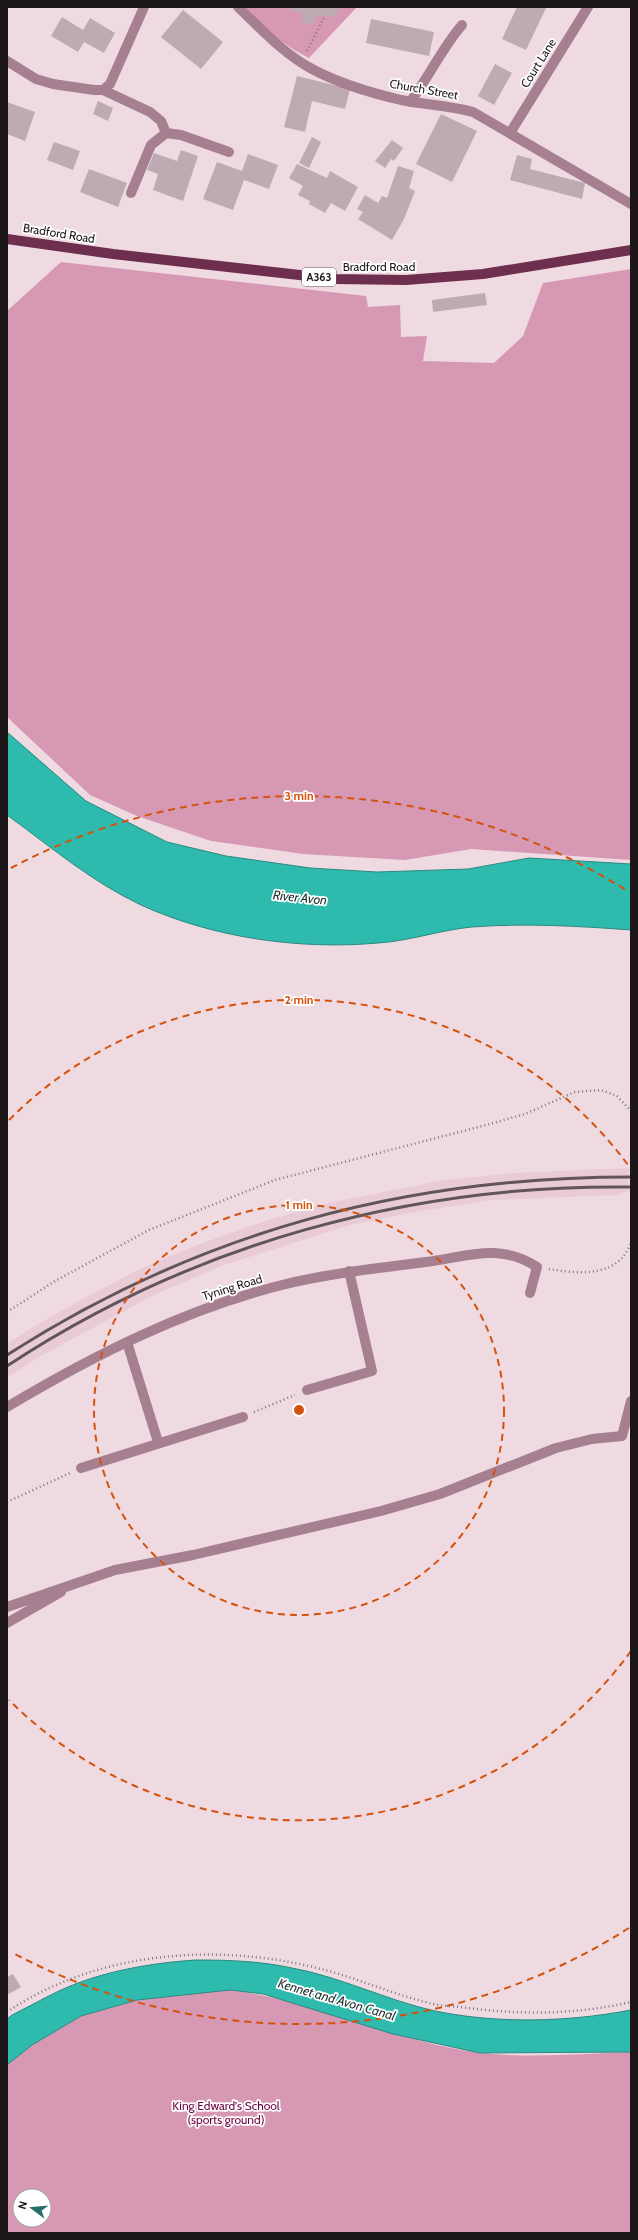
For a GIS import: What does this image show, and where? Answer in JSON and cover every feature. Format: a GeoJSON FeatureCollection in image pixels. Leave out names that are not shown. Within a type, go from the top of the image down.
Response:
{"type":"FeatureCollection","features":[{"type":"Feature","properties":{"kind":"main road","name":"Bradford Road"},"geometry":{"type":"LineString","coordinates":[[7,239],[113,254],[335,279],[406,280],[484,274],[631,250]]}},
{"type":"Feature","properties":{"kind":"street"},"geometry":{"type":"LineString","coordinates":[[103,90],[110,84],[144,7]]}},
{"type":"Feature","properties":{"kind":"street","name":"Church Street"},"geometry":{"type":"LineString","coordinates":[[238,7],[270,39],[312,69],[361,89],[410,102],[452,106],[473,112],[631,204]]}},
{"type":"Feature","properties":{"kind":"street","name":"Court Lane"},"geometry":{"type":"LineString","coordinates":[[510,134],[588,7]]}},
{"type":"Feature","properties":{"kind":"street"},"geometry":{"type":"LineString","coordinates":[[410,102],[422,86],[447,44],[462,25]]}},
{"type":"Feature","properties":{"kind":"street"},"geometry":{"type":"LineString","coordinates":[[7,61],[36,78],[53,84],[103,90],[150,112],[161,120],[166,132]]}},
{"type":"Feature","properties":{"kind":"street"},"geometry":{"type":"LineString","coordinates":[[131,193],[151,145],[166,132],[181,134],[229,152]]}},
{"type":"Feature","properties":{"kind":"street","name":"Tyning Road"},"geometry":{"type":"LineString","coordinates":[[7,1407],[65,1372],[127,1342],[210,1306],[285,1284],[349,1271],[444,1260],[476,1252],[498,1253],[524,1259],[537,1267]]}},
{"type":"Feature","properties":{"kind":"street"},"geometry":{"type":"LineString","coordinates":[[530,1294],[537,1267]]}},
{"type":"Feature","properties":{"kind":"street"},"geometry":{"type":"LineString","coordinates":[[307,1390],[372,1371],[349,1271]]}},
{"type":"Feature","properties":{"kind":"street"},"geometry":{"type":"LineString","coordinates":[[127,1342],[158,1442]]}},
{"type":"Feature","properties":{"kind":"street"},"geometry":{"type":"LineString","coordinates":[[7,1606],[115,1570],[193,1555],[381,1511],[440,1494],[556,1448],[592,1439],[622,1436],[631,1401]]}},
{"type":"Feature","properties":{"kind":"street"},"geometry":{"type":"LineString","coordinates":[[81,1468],[158,1442],[243,1417]]}},
{"type":"Feature","properties":{"kind":"street"},"geometry":{"type":"LineString","coordinates":[[7,1623],[73,1584]]}},
{"type":"Feature","properties":{"kind":"path"},"geometry":{"type":"LineString","coordinates":[[310,44],[325,16]]}},
{"type":"Feature","properties":{"kind":"path"},"geometry":{"type":"LineString","coordinates":[[7,1312],[55,1281],[149,1230],[275,1180],[525,1114],[575,1092],[601,1090],[617,1096],[631,1111]]}},
{"type":"Feature","properties":{"kind":"path"},"geometry":{"type":"LineString","coordinates":[[537,1267],[574,1273],[597,1272],[614,1264],[628,1252],[631,1242]]}},
{"type":"Feature","properties":{"kind":"path"},"geometry":{"type":"LineString","coordinates":[[243,1417],[307,1390]]}},
{"type":"Feature","properties":{"kind":"path"},"geometry":{"type":"LineString","coordinates":[[7,1502],[81,1468]]}},
{"type":"Feature","properties":{"kind":"path"},"geometry":{"type":"LineString","coordinates":[[7,2012],[57,1985],[122,1964],[207,1954],[266,1957],[322,1969],[430,2003],[492,2011],[571,2010],[631,2002]]}},
{"type":"Feature","properties":{"kind":"shaded area"},"geometry":{"type":"Polygon","coordinates":[[[629,1168],[628,1191],[618,1195],[490,1200],[415,1212],[350,1225],[221,1266],[154,1295],[39,1357],[7,1378],[7,1344],[38,1324],[140,1269],[197,1245],[265,1221],[329,1203],[444,1180],[514,1173],[629,1168]]]}},
{"type":"Feature","properties":{"kind":"green space"},"geometry":{"type":"Polygon","coordinates":[[[243,7],[357,7],[309,58],[274,36],[243,7]]]}},
{"type":"Feature","properties":{"kind":"green space"},"geometry":{"type":"Polygon","coordinates":[[[61,262],[366,296],[368,307],[400,305],[401,337],[427,336],[423,361],[494,363],[523,336],[543,283],[631,269],[631,860],[471,849],[405,860],[303,854],[211,841],[137,816],[90,795],[7,717],[7,311],[61,262]]]}},
{"type":"Feature","properties":{"kind":"green space","name":"King Edward's School (sports ground)"},"geometry":{"type":"Polygon","coordinates":[[[230,1990],[287,2001],[427,2043],[456,2049],[521,2055],[631,2052],[631,2233],[7,2233],[7,2065],[32,2045],[81,2016],[137,2000],[230,1990]]]}},
{"type":"Feature","properties":{"kind":"water","name":"River Avon"},"geometry":{"type":"Polygon","coordinates":[[[7,732],[86,801],[167,842],[226,856],[310,868],[377,872],[468,869],[529,858],[631,864],[631,930],[591,927],[512,925],[460,928],[390,942],[348,945],[318,945],[257,939],[197,926],[141,905],[123,896],[89,875],[7,815],[7,732]]]}},
{"type":"Feature","properties":{"kind":"water","name":"Kennet and Avon Canal"},"geometry":{"type":"Polygon","coordinates":[[[196,1960],[244,1961],[292,1968],[328,1977],[399,2001],[435,2011],[483,2018],[508,2020],[558,2019],[631,2010],[631,2052],[480,2053],[393,2034],[263,1994],[230,1990],[137,2000],[81,2016],[32,2045],[7,2065],[7,2019],[12,2015],[61,1990],[93,1978],[127,1969],[162,1963],[196,1960]]]}},
{"type":"Feature","properties":{"kind":"building"},"geometry":{"type":"Polygon","coordinates":[[[291,7],[338,7],[337,17],[316,15],[315,24],[302,23],[303,13],[291,12],[291,7]]]}},
{"type":"Feature","properties":{"kind":"building"},"geometry":{"type":"Polygon","coordinates":[[[517,7],[546,8],[526,50],[502,39],[517,7]]]}},
{"type":"Feature","properties":{"kind":"building"},"geometry":{"type":"Polygon","coordinates":[[[183,10],[223,42],[201,69],[161,37],[183,10]]]}},
{"type":"Feature","properties":{"kind":"building"},"geometry":{"type":"Polygon","coordinates":[[[62,17],[83,30],[90,18],[115,33],[104,53],[84,42],[78,52],[51,36],[62,17]]]}},
{"type":"Feature","properties":{"kind":"building"},"geometry":{"type":"Polygon","coordinates":[[[371,19],[434,32],[429,56],[366,43],[371,19]]]}},
{"type":"Feature","properties":{"kind":"building"},"geometry":{"type":"Polygon","coordinates":[[[495,64],[512,73],[494,105],[478,96],[495,64]]]}},
{"type":"Feature","properties":{"kind":"building"},"geometry":{"type":"Polygon","coordinates":[[[297,76],[350,89],[345,109],[312,101],[305,132],[284,127],[297,76]]]}},
{"type":"Feature","properties":{"kind":"building"},"geometry":{"type":"Polygon","coordinates":[[[98,101],[113,108],[108,121],[93,114],[98,101]]]}},
{"type":"Feature","properties":{"kind":"building"},"geometry":{"type":"Polygon","coordinates":[[[7,102],[35,112],[25,141],[7,134],[7,102]]]}},
{"type":"Feature","properties":{"kind":"building"},"geometry":{"type":"Polygon","coordinates":[[[441,114],[477,131],[452,182],[416,164],[441,114]]]}},
{"type":"Feature","properties":{"kind":"building"},"geometry":{"type":"Polygon","coordinates":[[[312,137],[321,142],[309,168],[299,163],[312,137]]]}},
{"type":"Feature","properties":{"kind":"building"},"geometry":{"type":"Polygon","coordinates":[[[392,140],[403,148],[394,161],[391,159],[385,168],[375,161],[392,140]]]}},
{"type":"Feature","properties":{"kind":"building"},"geometry":{"type":"Polygon","coordinates":[[[54,142],[80,151],[73,170],[47,160],[54,142]]]}},
{"type":"Feature","properties":{"kind":"building"},"geometry":{"type":"Polygon","coordinates":[[[181,150],[198,156],[183,201],[153,190],[158,174],[147,170],[154,153],[177,161],[181,150]]]}},
{"type":"Feature","properties":{"kind":"building"},"geometry":{"type":"Polygon","coordinates":[[[248,154],[278,165],[269,189],[244,180],[233,210],[203,199],[217,162],[242,171],[248,154]]]}},
{"type":"Feature","properties":{"kind":"building"},"geometry":{"type":"Polygon","coordinates":[[[517,155],[532,159],[530,169],[585,183],[582,199],[510,180],[517,155]]]}},
{"type":"Feature","properties":{"kind":"building"},"geometry":{"type":"Polygon","coordinates":[[[297,164],[327,178],[330,171],[358,187],[345,211],[331,203],[325,213],[309,204],[310,201],[298,195],[303,186],[289,178],[297,164]]]}},
{"type":"Feature","properties":{"kind":"building"},"geometry":{"type":"Polygon","coordinates":[[[398,166],[414,171],[409,188],[415,191],[404,219],[392,240],[358,219],[363,212],[357,209],[365,195],[378,203],[382,196],[387,198],[398,166]]]}},
{"type":"Feature","properties":{"kind":"building"},"geometry":{"type":"Polygon","coordinates":[[[89,169],[127,183],[118,207],[80,192],[89,169]]]}},
{"type":"Feature","properties":{"kind":"building"},"geometry":{"type":"Polygon","coordinates":[[[485,293],[487,305],[433,312],[432,300],[485,293]]]}},
{"type":"Feature","properties":{"kind":"building"},"geometry":{"type":"Polygon","coordinates":[[[13,1974],[21,1987],[7,1995],[7,1977],[13,1974]]]}},
{"type":"Feature","properties":{"kind":"railway"},"geometry":{"type":"LineString","coordinates":[[7,1355],[80,1312],[154,1275],[229,1245],[306,1220],[384,1201],[465,1188],[547,1180],[631,1177]]}},
{"type":"Feature","properties":{"kind":"railway"},"geometry":{"type":"LineString","coordinates":[[7,1366],[78,1323],[151,1286],[227,1255],[306,1230],[385,1210],[466,1197],[548,1189],[631,1187]]}}]}
